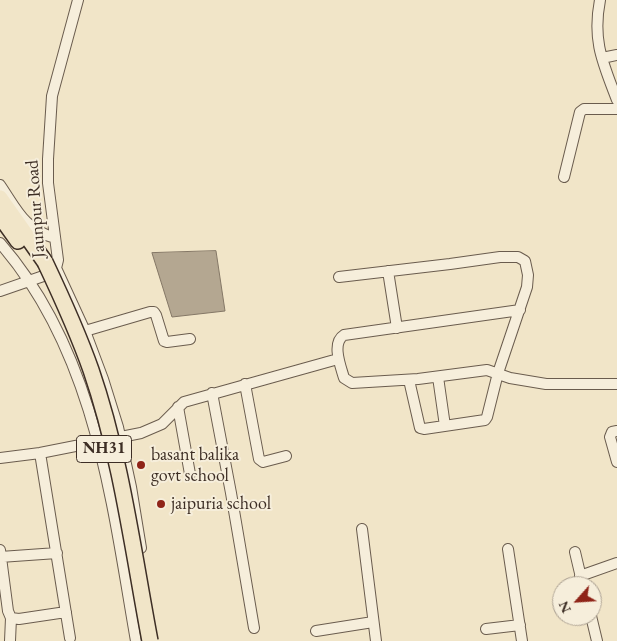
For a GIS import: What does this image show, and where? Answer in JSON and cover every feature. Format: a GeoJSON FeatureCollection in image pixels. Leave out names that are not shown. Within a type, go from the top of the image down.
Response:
{"type":"FeatureCollection","features":[{"type":"Feature","properties":{"kind":"highway","name":"NH31"},"geometry":{"type":"LineString","coordinates":[[0,198],[46,266],[86,356],[110,437],[123,494],[150,641]]}},
{"type":"Feature","properties":{"kind":"highway","name":"NH31"},"geometry":{"type":"LineString","coordinates":[[0,216],[46,266],[47,286],[71,343],[98,426],[114,494],[141,641]]}},
{"type":"Feature","properties":{"kind":"street","name":"Jaunpur Road"},"geometry":{"type":"LineString","coordinates":[[0,291],[52,273],[46,266],[58,260],[48,183],[52,96],[78,0]]}},
{"type":"Feature","properties":{"kind":"street"},"geometry":{"type":"LineString","coordinates":[[600,0],[596,28],[602,58],[617,100]]}},
{"type":"Feature","properties":{"kind":"street"},"geometry":{"type":"LineString","coordinates":[[602,58],[617,55]]}},
{"type":"Feature","properties":{"kind":"street"},"geometry":{"type":"LineString","coordinates":[[564,177],[580,112],[584,109],[617,109]]}},
{"type":"Feature","properties":{"kind":"street"},"geometry":{"type":"LineString","coordinates":[[0,186],[31,228],[41,234],[55,238]]}},
{"type":"Feature","properties":{"kind":"street"},"geometry":{"type":"LineString","coordinates":[[0,243],[29,282],[53,321],[69,355],[89,411],[110,492],[136,641]]}},
{"type":"Feature","properties":{"kind":"street"},"geometry":{"type":"LineString","coordinates":[[340,276],[500,257],[518,257],[525,261],[528,275],[527,287],[498,373],[485,420],[420,428],[409,380]]}},
{"type":"Feature","properties":{"kind":"street"},"geometry":{"type":"LineString","coordinates":[[46,266],[85,331],[103,379],[120,437],[131,487],[156,641]]}},
{"type":"Feature","properties":{"kind":"street"},"geometry":{"type":"LineString","coordinates":[[388,271],[396,328]]}},
{"type":"Feature","properties":{"kind":"street"},"geometry":{"type":"LineString","coordinates":[[520,310],[344,335],[340,337],[338,342],[338,359],[344,378],[352,383],[409,380],[487,370],[510,378],[546,384],[617,384]]}},
{"type":"Feature","properties":{"kind":"street"},"geometry":{"type":"LineString","coordinates":[[85,331],[154,312],[164,341],[190,339]]}},
{"type":"Feature","properties":{"kind":"street"},"geometry":{"type":"LineString","coordinates":[[0,458],[40,453],[120,437],[154,428],[168,419],[184,402],[338,359]]}},
{"type":"Feature","properties":{"kind":"street"},"geometry":{"type":"LineString","coordinates":[[438,376],[445,426]]}},
{"type":"Feature","properties":{"kind":"street"},"geometry":{"type":"LineString","coordinates":[[244,384],[259,459],[263,462],[286,456]]}},
{"type":"Feature","properties":{"kind":"street"},"geometry":{"type":"LineString","coordinates":[[212,393],[232,493],[254,628]]}},
{"type":"Feature","properties":{"kind":"street"},"geometry":{"type":"LineString","coordinates":[[178,407],[190,474]]}},
{"type":"Feature","properties":{"kind":"street"},"geometry":{"type":"LineString","coordinates":[[617,431],[612,432],[610,437],[617,462]]}},
{"type":"Feature","properties":{"kind":"street"},"geometry":{"type":"LineString","coordinates":[[40,453],[70,638]]}},
{"type":"Feature","properties":{"kind":"street"},"geometry":{"type":"LineString","coordinates":[[362,529],[376,641]]}},
{"type":"Feature","properties":{"kind":"street"},"geometry":{"type":"LineString","coordinates":[[508,549],[522,641]]}},
{"type":"Feature","properties":{"kind":"street"},"geometry":{"type":"LineString","coordinates":[[10,641],[11,618],[8,611],[0,555],[57,552]]}},
{"type":"Feature","properties":{"kind":"street"},"geometry":{"type":"LineString","coordinates":[[575,552],[581,576]]}},
{"type":"Feature","properties":{"kind":"street"},"geometry":{"type":"LineString","coordinates":[[592,576],[617,563]]}},
{"type":"Feature","properties":{"kind":"street"},"geometry":{"type":"LineString","coordinates":[[11,618],[19,619],[66,612]]}},
{"type":"Feature","properties":{"kind":"street"},"geometry":{"type":"LineString","coordinates":[[316,631],[373,622]]}},
{"type":"Feature","properties":{"kind":"street"},"geometry":{"type":"LineString","coordinates":[[486,629],[520,624]]}},
{"type":"Feature","properties":{"kind":"street"},"geometry":{"type":"LineString","coordinates":[[593,626],[597,641]]}},
{"type":"Feature","properties":{"kind":"shaded area"},"geometry":{"type":"Polygon","coordinates":[[[216,251],[225,311],[172,317],[152,253],[216,251]]]}},
{"type":"Feature","properties":{"kind":"place","name":"basant balika govt school"},"geometry":{"type":"Point","coordinates":[141,465]}},
{"type":"Feature","properties":{"kind":"place","name":"jaipuria school"},"geometry":{"type":"Point","coordinates":[161,504]}}]}
